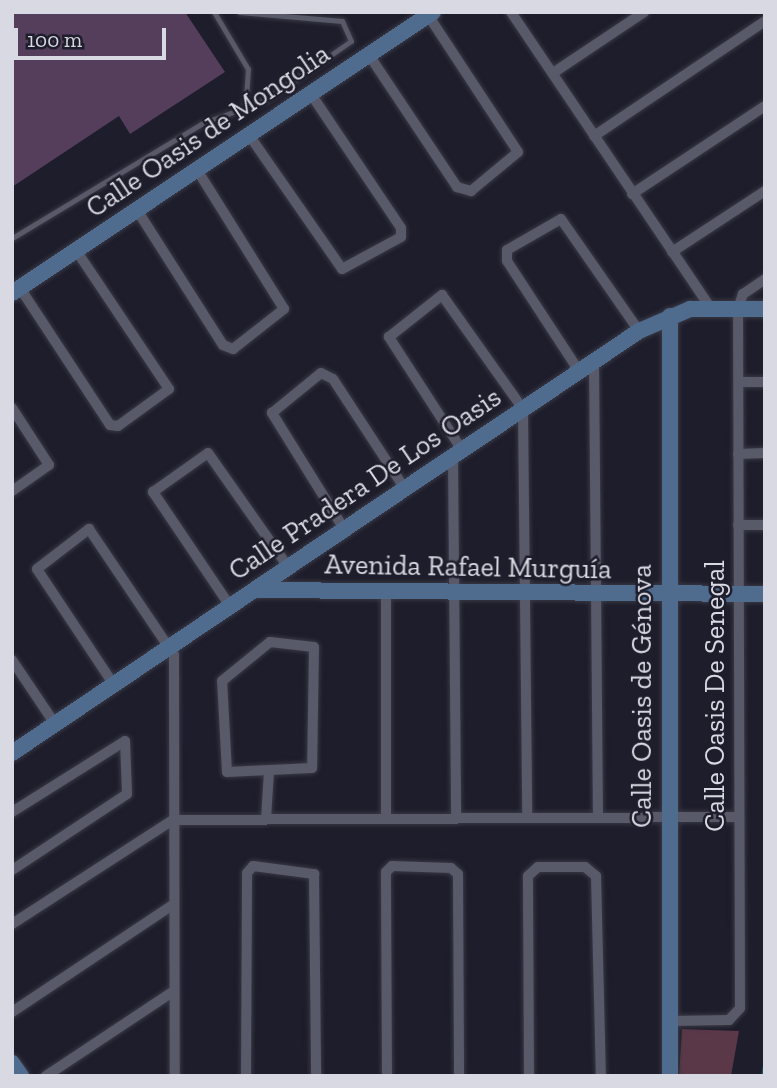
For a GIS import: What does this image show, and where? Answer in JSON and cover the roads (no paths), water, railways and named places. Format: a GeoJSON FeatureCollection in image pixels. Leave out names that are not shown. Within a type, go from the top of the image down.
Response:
{"type":"FeatureCollection","features":[{"type":"Feature","properties":{"kind":"street"},"geometry":{"type":"LineString","coordinates":[[553,73],[644,12]]}},
{"type":"Feature","properties":{"kind":"street"},"geometry":{"type":"LineString","coordinates":[[514,13],[632,194],[710,307]]}},
{"type":"Feature","properties":{"kind":"street"},"geometry":{"type":"LineString","coordinates":[[369,55],[457,187],[471,191],[519,152],[430,14]]}},
{"type":"Feature","properties":{"kind":"street","name":"Calle Oasis de Mongolia"},"geometry":{"type":"LineString","coordinates":[[16,291],[430,14]]}},
{"type":"Feature","properties":{"kind":"street"},"geometry":{"type":"LineString","coordinates":[[594,136],[765,21]]}},
{"type":"Feature","properties":{"kind":"street"},"geometry":{"type":"LineString","coordinates":[[249,135],[342,269],[401,237],[401,228],[311,94]]}},
{"type":"Feature","properties":{"kind":"street"},"geometry":{"type":"LineString","coordinates":[[632,194],[765,106]]}},
{"type":"Feature","properties":{"kind":"street"},"geometry":{"type":"LineString","coordinates":[[137,210],[223,345],[233,349],[284,309],[197,170]]}},
{"type":"Feature","properties":{"kind":"street"},"geometry":{"type":"LineString","coordinates":[[672,252],[765,191]]}},
{"type":"Feature","properties":{"kind":"street"},"geometry":{"type":"LineString","coordinates":[[579,371],[507,261],[507,250],[564,220],[639,331]]}},
{"type":"Feature","properties":{"kind":"street"},"geometry":{"type":"LineString","coordinates":[[16,291],[110,425],[118,426],[169,389],[76,250]]}},
{"type":"Feature","properties":{"kind":"street"},"geometry":{"type":"LineString","coordinates":[[738,309],[743,294],[765,279]]}},
{"type":"Feature","properties":{"kind":"street"},"geometry":{"type":"LineString","coordinates":[[456,818],[457,453],[388,337],[428,303],[449,299],[523,409],[527,594],[527,818]]}},
{"type":"Feature","properties":{"kind":"street","name":"Calle Pradera De Los Oasis"},"geometry":{"type":"LineString","coordinates":[[12,753],[639,331],[670,316],[710,307],[765,309]]}},
{"type":"Feature","properties":{"kind":"street","name":"Calle Oasis De Senegal"},"geometry":{"type":"LineString","coordinates":[[671,1021],[729,1020],[740,1008],[737,817],[740,382],[738,309]]}},
{"type":"Feature","properties":{"kind":"street","name":"Calle Oasis de Génova"},"geometry":{"type":"LineString","coordinates":[[670,316],[667,818],[670,1076]]}},
{"type":"Feature","properties":{"kind":"street"},"geometry":{"type":"LineString","coordinates":[[594,361],[598,818]]}},
{"type":"Feature","properties":{"kind":"street"},"geometry":{"type":"LineString","coordinates":[[344,529],[272,410],[321,373],[333,379],[405,489]]}},
{"type":"Feature","properties":{"kind":"street"},"geometry":{"type":"LineString","coordinates":[[740,382],[765,382]]}},
{"type":"Feature","properties":{"kind":"street"},"geometry":{"type":"LineString","coordinates":[[12,408],[49,465],[12,492]]}},
{"type":"Feature","properties":{"kind":"street"},"geometry":{"type":"LineString","coordinates":[[230,606],[153,492],[208,453],[288,567]]}},
{"type":"Feature","properties":{"kind":"street"},"geometry":{"type":"LineString","coordinates":[[738,454],[765,453]]}},
{"type":"Feature","properties":{"kind":"street"},"geometry":{"type":"LineString","coordinates":[[738,525],[765,525]]}},
{"type":"Feature","properties":{"kind":"street"},"geometry":{"type":"LineString","coordinates":[[114,685],[37,569],[87,530],[95,532],[172,645],[175,1076]]}},
{"type":"Feature","properties":{"kind":"street","name":"Avenida Rafael Murguía"},"geometry":{"type":"LineString","coordinates":[[254,590],[386,594],[765,594]]}},
{"type":"Feature","properties":{"kind":"street"},"geometry":{"type":"LineString","coordinates":[[386,594],[386,818]]}},
{"type":"Feature","properties":{"kind":"street"},"geometry":{"type":"LineString","coordinates":[[270,642],[311,644],[312,768],[269,771],[223,769],[222,681],[270,642]]}},
{"type":"Feature","properties":{"kind":"street"},"geometry":{"type":"LineString","coordinates":[[12,660],[55,724]]}},
{"type":"Feature","properties":{"kind":"street"},"geometry":{"type":"LineString","coordinates":[[12,812],[119,741],[126,743],[127,794],[12,870]]}},
{"type":"Feature","properties":{"kind":"street"},"geometry":{"type":"LineString","coordinates":[[266,819],[269,771]]}},
{"type":"Feature","properties":{"kind":"street"},"geometry":{"type":"LineString","coordinates":[[12,924],[173,820],[737,817]]}},
{"type":"Feature","properties":{"kind":"street"},"geometry":{"type":"LineString","coordinates":[[529,1076],[528,876],[538,867],[585,867],[596,876],[601,1076]]}},
{"type":"Feature","properties":{"kind":"street"},"geometry":{"type":"LineString","coordinates":[[246,1076],[249,868],[312,870],[316,1076]]}},
{"type":"Feature","properties":{"kind":"street"},"geometry":{"type":"LineString","coordinates":[[387,1076],[388,868],[457,872],[459,1076]]}},
{"type":"Feature","properties":{"kind":"street"},"geometry":{"type":"LineString","coordinates":[[12,1012],[174,904]]}},
{"type":"Feature","properties":{"kind":"street"},"geometry":{"type":"LineString","coordinates":[[46,1076],[174,991]]}},
{"type":"Feature","properties":{"kind":"street"},"geometry":{"type":"LineString","coordinates":[[12,1063],[21,1076]]}},
{"type":"Feature","properties":{"kind":"lane"},"geometry":{"type":"LineString","coordinates":[[214,12],[248,69],[245,108]]}},
{"type":"Feature","properties":{"kind":"lane"},"geometry":{"type":"LineString","coordinates":[[12,238],[203,123],[245,108],[347,48],[351,33],[342,21],[239,12]]}},
{"type":"Feature","properties":{"kind":"waterway"},"geometry":{"type":"LineString","coordinates":[[762,1076],[765,1059]]}}]}
